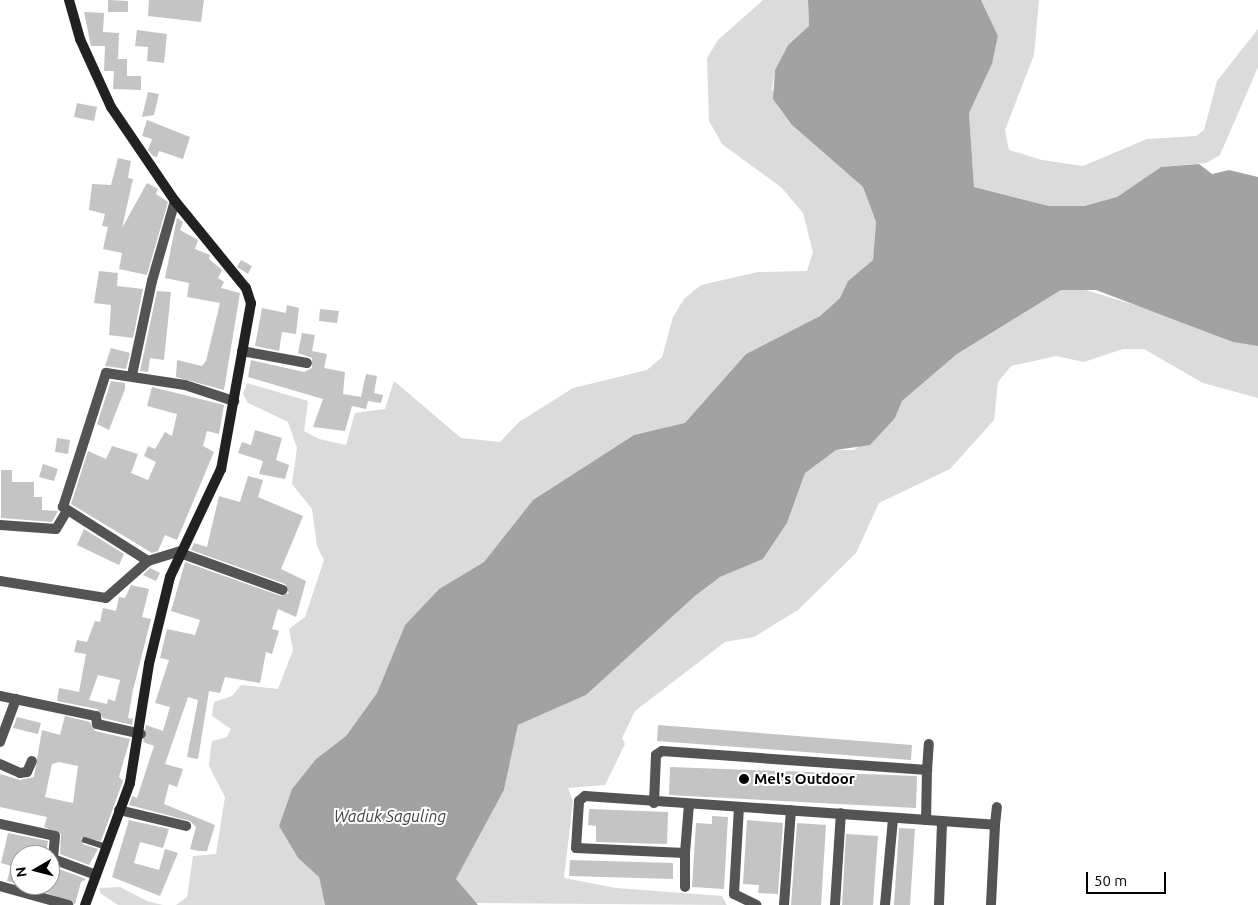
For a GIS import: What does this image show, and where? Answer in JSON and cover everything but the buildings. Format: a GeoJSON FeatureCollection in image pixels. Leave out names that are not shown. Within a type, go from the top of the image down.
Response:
{"type":"FeatureCollection","features":[{"type":"Feature","properties":{"kind":"street"},"geometry":{"type":"LineString","coordinates":[[69,0],[80,39],[111,107],[175,201],[250,296],[234,401],[214,491],[180,552],[151,656],[141,734],[130,783],[85,905]]}},
{"type":"Feature","properties":{"kind":"street"},"geometry":{"type":"LineString","coordinates":[[132,375],[152,281],[175,201]]}},
{"type":"Feature","properties":{"kind":"street"},"geometry":{"type":"LineString","coordinates":[[242,351],[307,363]]}},
{"type":"Feature","properties":{"kind":"street"},"geometry":{"type":"LineString","coordinates":[[148,561],[118,538],[67,511],[63,505],[106,373],[132,375],[234,401]]}},
{"type":"Feature","properties":{"kind":"street"},"geometry":{"type":"LineString","coordinates":[[0,525],[56,529],[67,511]]}},
{"type":"Feature","properties":{"kind":"street"},"geometry":{"type":"LineString","coordinates":[[0,581],[106,598],[148,561],[180,552],[283,590]]}},
{"type":"Feature","properties":{"kind":"street"},"geometry":{"type":"LineString","coordinates":[[0,696],[96,716],[97,724],[141,734]]}},
{"type":"Feature","properties":{"kind":"street"},"geometry":{"type":"LineString","coordinates":[[0,742],[16,699]]}},
{"type":"Feature","properties":{"kind":"street"},"geometry":{"type":"LineString","coordinates":[[926,820],[927,770],[930,744]]}},
{"type":"Feature","properties":{"kind":"street"},"geometry":{"type":"LineString","coordinates":[[654,802],[656,755],[662,751],[927,770]]}},
{"type":"Feature","properties":{"kind":"street"},"geometry":{"type":"LineString","coordinates":[[0,764],[20,773],[26,772],[32,761]]}},
{"type":"Feature","properties":{"kind":"street"},"geometry":{"type":"LineString","coordinates":[[685,853],[576,848],[581,798],[841,813],[995,825]]}},
{"type":"Feature","properties":{"kind":"street"},"geometry":{"type":"LineString","coordinates":[[685,887],[685,853],[689,804]]}},
{"type":"Feature","properties":{"kind":"street"},"geometry":{"type":"LineString","coordinates":[[739,807],[734,894],[757,905]]}},
{"type":"Feature","properties":{"kind":"street"},"geometry":{"type":"LineString","coordinates":[[991,905],[997,807]]}},
{"type":"Feature","properties":{"kind":"street"},"geometry":{"type":"LineString","coordinates":[[119,810],[186,826]]}},
{"type":"Feature","properties":{"kind":"street"},"geometry":{"type":"LineString","coordinates":[[784,905],[791,810]]}},
{"type":"Feature","properties":{"kind":"street"},"geometry":{"type":"LineString","coordinates":[[835,905],[841,813]]}},
{"type":"Feature","properties":{"kind":"street"},"geometry":{"type":"LineString","coordinates":[[886,905],[893,818]]}},
{"type":"Feature","properties":{"kind":"street"},"geometry":{"type":"LineString","coordinates":[[939,905],[942,822]]}},
{"type":"Feature","properties":{"kind":"street"},"geometry":{"type":"LineString","coordinates":[[0,824],[55,836],[53,859],[96,875]]}},
{"type":"Feature","properties":{"kind":"street"},"geometry":{"type":"LineString","coordinates":[[0,886],[68,905]]}},
{"type":"Feature","properties":{"kind":"lane"},"geometry":{"type":"LineString","coordinates":[[84,840],[106,847]]}},
{"type":"Feature","properties":{"kind":"shaded area"},"geometry":{"type":"Polygon","coordinates":[[[763,0],[808,0],[809,26],[788,45],[775,70],[772,89],[792,125],[863,187],[876,222],[873,260],[848,281],[840,298],[820,316],[746,354],[685,424],[634,435],[533,500],[484,562],[439,589],[405,625],[377,693],[346,736],[316,759],[292,789],[279,826],[298,858],[319,877],[325,905],[176,905],[187,897],[193,856],[216,854],[225,797],[209,766],[211,746],[212,741],[227,737],[231,729],[212,716],[214,702],[232,696],[241,685],[278,689],[293,650],[289,629],[305,617],[324,560],[317,546],[312,509],[292,484],[297,448],[288,422],[248,403],[243,394],[247,383],[308,401],[304,431],[319,439],[346,445],[355,413],[385,409],[394,381],[461,438],[500,442],[519,422],[573,388],[647,370],[662,357],[673,317],[684,299],[701,285],[758,272],[807,271],[813,252],[803,213],[782,188],[722,144],[709,121],[707,58],[718,40],[763,0]]]}},
{"type":"Feature","properties":{"kind":"shaded area"},"geometry":{"type":"Polygon","coordinates":[[[981,0],[1039,0],[1034,55],[1005,130],[1009,150],[1042,160],[1083,166],[1147,139],[1196,136],[1204,130],[1217,81],[1258,29],[1258,67],[1220,155],[1206,163],[1161,167],[1117,197],[1084,206],[1049,206],[974,187],[969,113],[992,64],[998,36],[981,0]]]}},
{"type":"Feature","properties":{"kind":"shaded area"},"geometry":{"type":"Polygon","coordinates":[[[1079,288],[1168,315],[1233,342],[1258,346],[1258,398],[1203,383],[1144,349],[1123,349],[1084,362],[1056,356],[1011,366],[998,382],[994,420],[950,469],[879,503],[856,553],[798,610],[754,637],[725,642],[635,711],[622,738],[625,744],[605,785],[568,788],[573,801],[564,878],[616,888],[722,896],[727,905],[475,903],[456,879],[504,790],[518,725],[586,695],[695,596],[720,577],[763,559],[787,523],[805,473],[819,460],[836,450],[854,450],[895,418],[902,401],[957,354],[1061,290],[1079,288]]]}},
{"type":"Feature","properties":{"kind":"shaded area"},"geometry":{"type":"Polygon","coordinates":[[[120,887],[147,901],[163,905],[118,905],[100,893],[100,888],[120,887]]]}},
{"type":"Feature","properties":{"kind":"water","name":"Waduk Saguling"},"geometry":{"type":"Polygon","coordinates":[[[808,0],[981,0],[998,36],[992,64],[969,113],[974,187],[1049,206],[1084,206],[1117,197],[1161,167],[1199,164],[1212,174],[1229,170],[1258,177],[1258,346],[1233,342],[1096,290],[1061,290],[957,354],[902,401],[895,418],[870,445],[836,450],[805,473],[787,523],[763,559],[720,577],[695,596],[586,695],[518,725],[504,790],[456,879],[478,905],[325,905],[319,877],[298,858],[279,826],[292,789],[316,759],[346,736],[377,693],[405,625],[439,589],[484,562],[533,500],[634,435],[685,423],[746,354],[820,316],[840,298],[848,281],[873,260],[876,222],[863,187],[792,125],[773,99],[775,70],[788,45],[809,26],[808,0]]]}},
{"type":"Feature","properties":{"kind":"place","name":"Mel's Outdoor"},"geometry":{"type":"Point","coordinates":[744,779]}}]}
